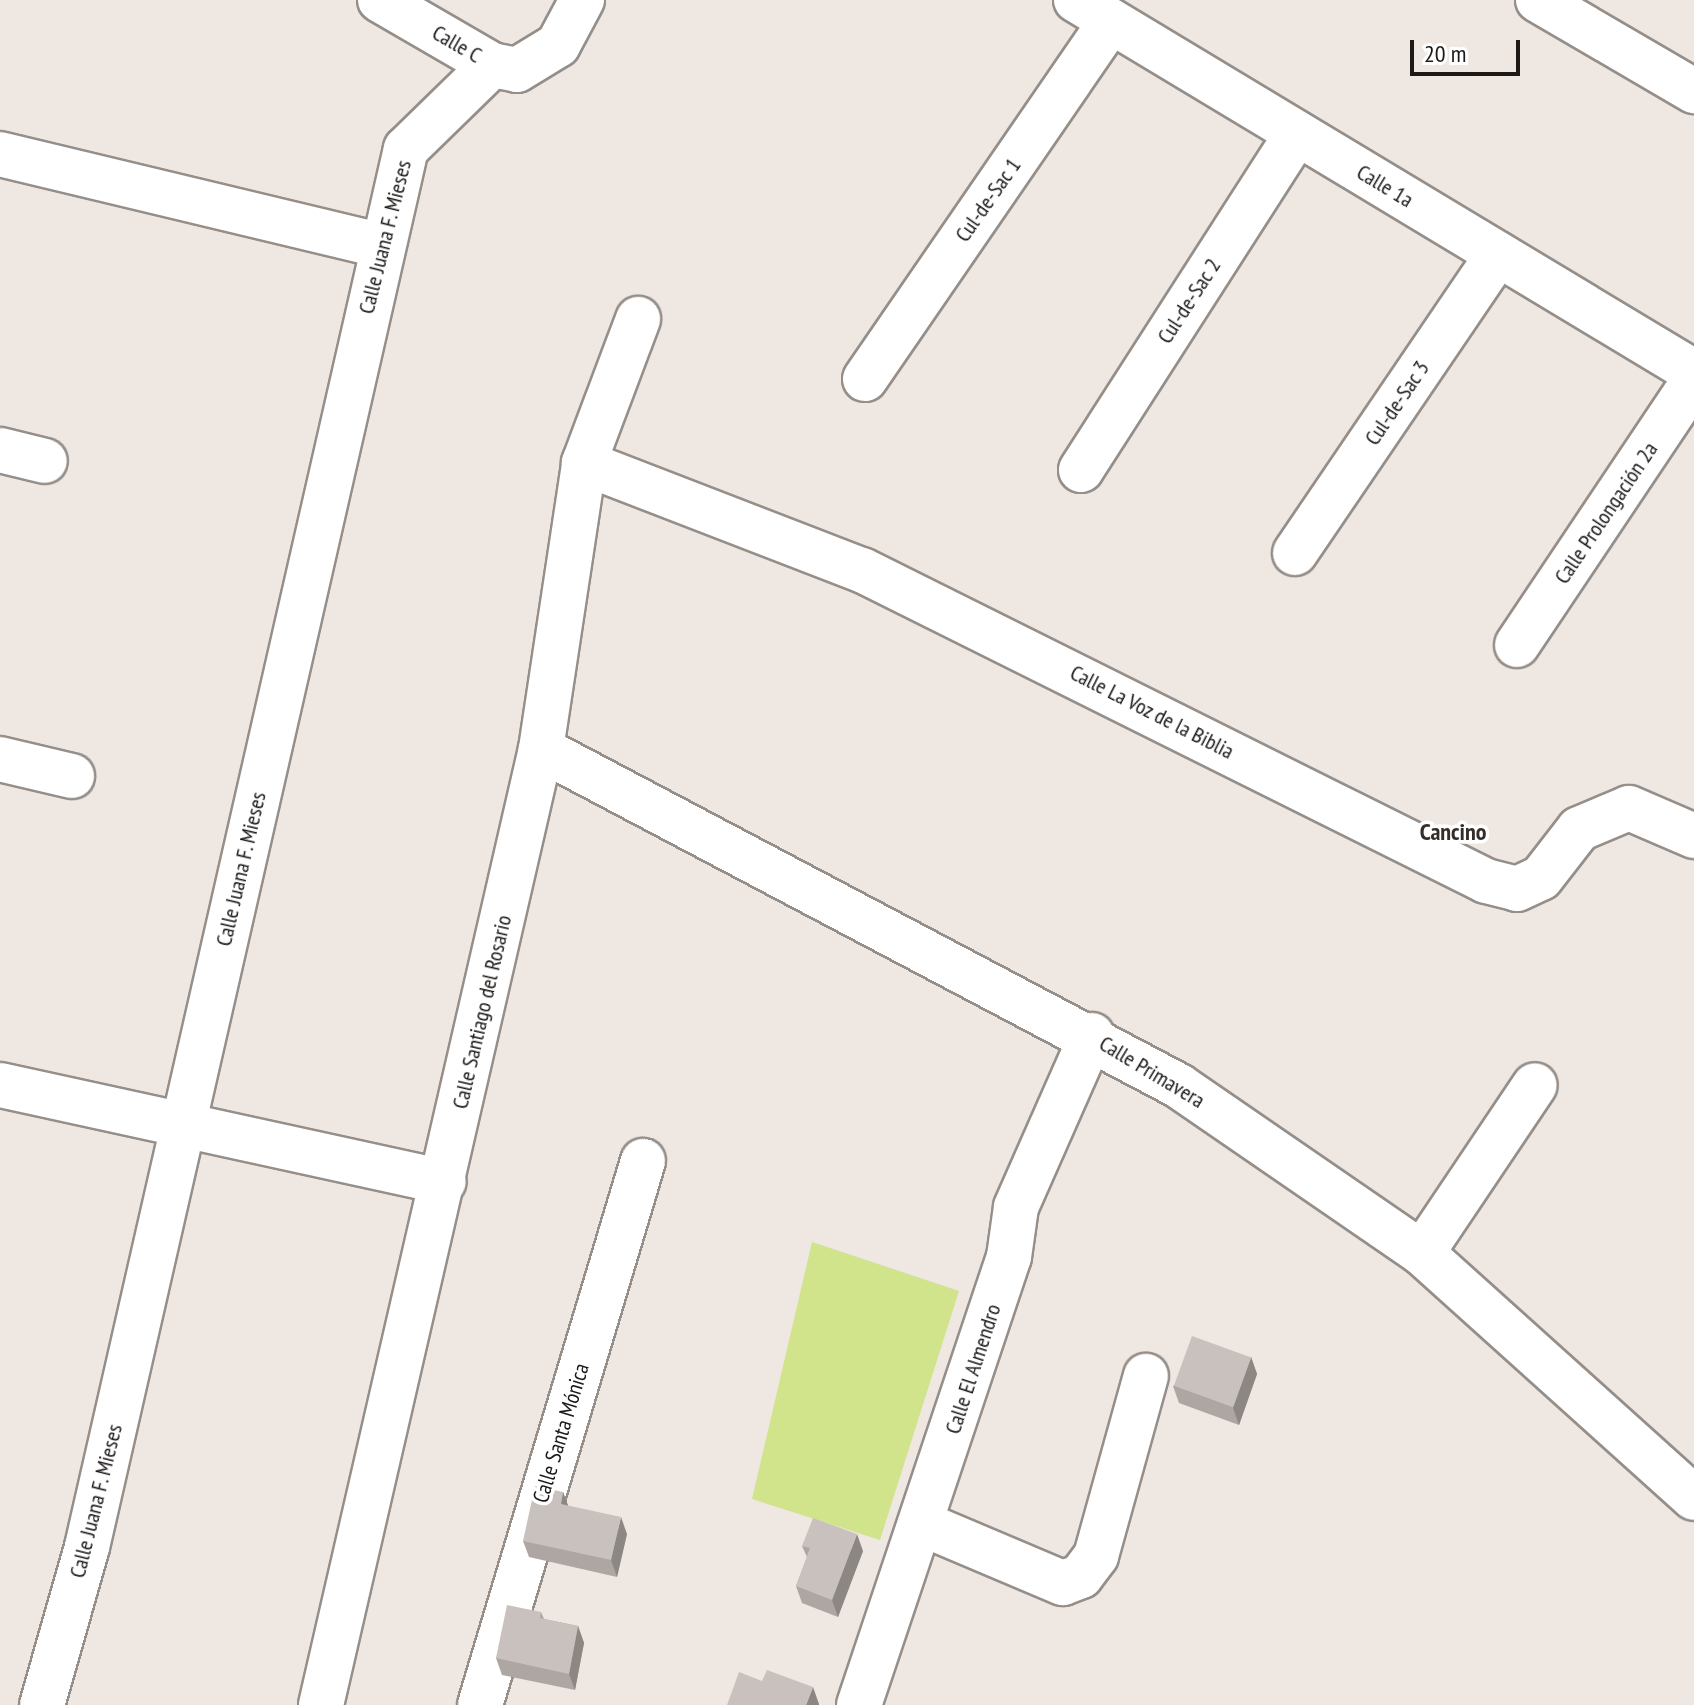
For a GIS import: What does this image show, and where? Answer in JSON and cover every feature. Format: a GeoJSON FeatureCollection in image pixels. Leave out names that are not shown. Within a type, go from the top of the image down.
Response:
{"type":"FeatureCollection","features":[{"type":"Feature","properties":{"kind":"street","name":"Calle C"},"geometry":{"type":"LineString","coordinates":[[380,0],[492,65]]}},
{"type":"Feature","properties":{"kind":"street"},"geometry":{"type":"LineString","coordinates":[[492,65],[517,70],[541,61],[582,0]]}},
{"type":"Feature","properties":{"kind":"street"},"geometry":{"type":"LineString","coordinates":[[1538,0],[1694,91]]}},
{"type":"Feature","properties":{"kind":"street","name":"Calle 1a"},"geometry":{"type":"LineString","coordinates":[[1094,10],[1694,372]]}},
{"type":"Feature","properties":{"kind":"street","name":"Cul-de-Sac 1"},"geometry":{"type":"LineString","coordinates":[[865,379],[1094,10]]}},
{"type":"Feature","properties":{"kind":"street","name":"Calle Juana F. Mieses"},"geometry":{"type":"LineString","coordinates":[[42,1705],[87,1547],[406,149],[492,65]]}},
{"type":"Feature","properties":{"kind":"street","name":"Cul-de-Sac 2"},"geometry":{"type":"LineString","coordinates":[[1081,470],[1297,133]]}},
{"type":"Feature","properties":{"kind":"street"},"geometry":{"type":"LineString","coordinates":[[0,154],[382,246]]}},
{"type":"Feature","properties":{"kind":"street","name":"Cul-de-Sac 3"},"geometry":{"type":"LineString","coordinates":[[1295,553],[1498,254]]}},
{"type":"Feature","properties":{"kind":"street","name":"Calle Santiago del Rosario"},"geometry":{"type":"LineString","coordinates":[[321,1705],[444,1182],[541,749],[584,463],[638,319]]}},
{"type":"Feature","properties":{"kind":"street","name":"Calle Prolongación 2a"},"geometry":{"type":"LineString","coordinates":[[1517,645],[1694,381]]}},
{"type":"Feature","properties":{"kind":"street"},"geometry":{"type":"LineString","coordinates":[[0,450],[45,461]]}},
{"type":"Feature","properties":{"kind":"street","name":"Calle La Voz de la Biblia"},"geometry":{"type":"LineString","coordinates":[[584,463],[862,570],[1486,881],[1517,889],[1541,878],[1579,829],[1629,808],[1694,836]]}},
{"type":"Feature","properties":{"kind":"street","name":"Calle Primavera"},"geometry":{"type":"LineString","coordinates":[[541,749],[1092,1035],[1422,1253],[1694,1498]]}},
{"type":"Feature","properties":{"kind":"street"},"geometry":{"type":"LineString","coordinates":[[0,759],[72,776]]}},
{"type":"Feature","properties":{"kind":"street","name":"Calle El Almendro"},"geometry":{"type":"LineString","coordinates":[[859,1705],[923,1524],[1009,1257],[1016,1207],[1092,1035]]}},
{"type":"Feature","properties":{"kind":"street"},"geometry":{"type":"LineString","coordinates":[[0,1085],[182,1128],[444,1182]]}},
{"type":"Feature","properties":{"kind":"street"},"geometry":{"type":"LineString","coordinates":[[1422,1253],[1535,1085]]}},
{"type":"Feature","properties":{"kind":"street","name":"Calle Santa Mónica"},"geometry":{"type":"LineString","coordinates":[[480,1705],[643,1161]]}},
{"type":"Feature","properties":{"kind":"street"},"geometry":{"type":"LineString","coordinates":[[923,1524],[1063,1583],[1081,1576],[1096,1556],[1146,1376]]}},
{"type":"Feature","properties":{"kind":"green space"},"geometry":{"type":"Polygon","coordinates":[[[812,1242],[959,1291],[880,1540],[752,1499],[812,1242]]]}},
{"type":"Feature","properties":{"kind":"building"},"geometry":{"type":"Polygon","coordinates":[[[1192,1336],[1251,1358],[1233,1407],[1174,1386],[1192,1336]]]}},
{"type":"Feature","properties":{"kind":"building"},"geometry":{"type":"Polygon","coordinates":[[[535,1486],[563,1492],[561,1504],[621,1517],[611,1560],[523,1541],[535,1486]]]}},
{"type":"Feature","properties":{"kind":"building"},"geometry":{"type":"Polygon","coordinates":[[[813,1518],[857,1534],[832,1600],[796,1586],[810,1548],[802,1546],[813,1518]]]}},
{"type":"Feature","properties":{"kind":"building"},"geometry":{"type":"Polygon","coordinates":[[[507,1605],[541,1612],[540,1618],[578,1626],[569,1674],[496,1658],[507,1605]]]}},
{"type":"Feature","properties":{"kind":"building"},"geometry":{"type":"Polygon","coordinates":[[[767,1670],[813,1687],[806,1705],[727,1705],[739,1672],[762,1681],[767,1670]]]}},
{"type":"Feature","properties":{"kind":"district","name":"Cancino"},"geometry":{"type":"Point","coordinates":[1453,832]}}]}
